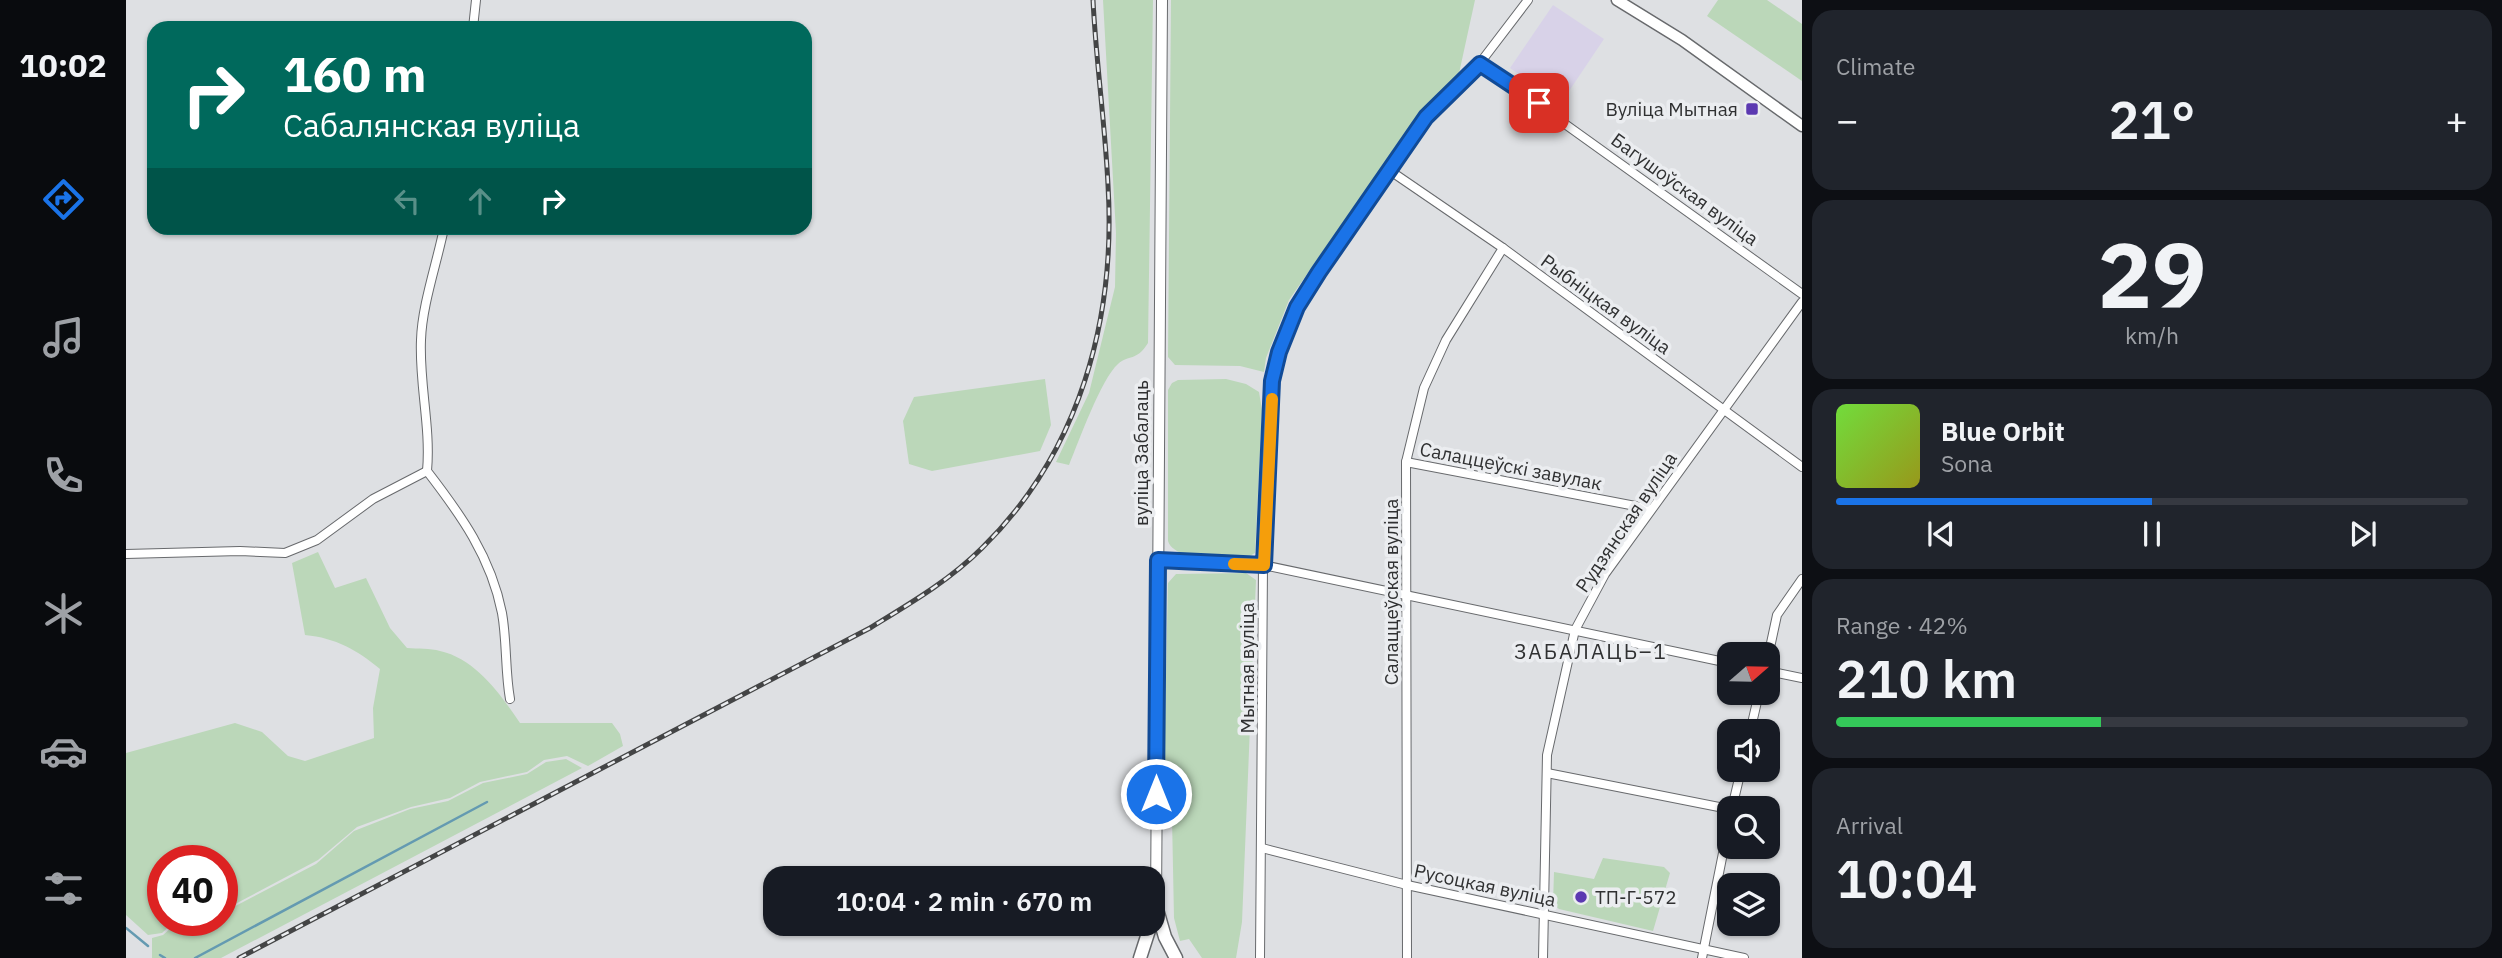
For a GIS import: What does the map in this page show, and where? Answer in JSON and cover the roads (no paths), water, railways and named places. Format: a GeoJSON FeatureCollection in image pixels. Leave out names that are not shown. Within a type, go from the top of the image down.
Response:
{"type":"FeatureCollection","features":[{"type":"Feature","properties":{"kind":"main road"},"geometry":{"type":"LineString","coordinates":[[1617,0],[1682,40],[1802,126]]}},
{"type":"Feature","properties":{"kind":"main road"},"geometry":{"type":"LineString","coordinates":[[1140,958],[1147,936]]}},
{"type":"Feature","properties":{"kind":"main road"},"geometry":{"type":"LineString","coordinates":[[1165,936],[1176,958]]}},
{"type":"Feature","properties":{"kind":"street"},"geometry":{"type":"LineString","coordinates":[[474,21],[476,0]]}},
{"type":"Feature","properties":{"kind":"street","name":"вуліца Забалаць"},"geometry":{"type":"LineString","coordinates":[[1155,866],[1162,0]]}},
{"type":"Feature","properties":{"kind":"street","name":"Мытная вуліца"},"geometry":{"type":"LineString","coordinates":[[1260,958],[1264,565],[1272,381],[1279,352],[1297,307],[1426,117],[1480,64],[1528,0]]}},
{"type":"Feature","properties":{"kind":"street","name":"Багушоўская вуліца"},"geometry":{"type":"LineString","coordinates":[[1480,64],[1560,118],[1802,294]]}},
{"type":"Feature","properties":{"kind":"street","name":"Рыбніцкая вуліца"},"geometry":{"type":"LineString","coordinates":[[1390,170],[1503,248],[1802,467]]}},
{"type":"Feature","properties":{"kind":"street"},"geometry":{"type":"LineString","coordinates":[[442,235],[422,321],[420,343],[429,446],[427,471],[467,524],[492,573],[502,615],[510,699]]}},
{"type":"Feature","properties":{"kind":"street","name":"Салаццеўская вуліца"},"geometry":{"type":"LineString","coordinates":[[1407,958],[1406,462],[1424,388],[1446,340],[1503,248]]}},
{"type":"Feature","properties":{"kind":"street","name":"Рудзянская вуліца"},"geometry":{"type":"LineString","coordinates":[[1543,958],[1548,746],[1575,630],[1605,574],[1802,302]]}},
{"type":"Feature","properties":{"kind":"street","name":"Салаццеўскі завулак"},"geometry":{"type":"LineString","coordinates":[[1406,462],[1651,509]]}},
{"type":"Feature","properties":{"kind":"street"},"geometry":{"type":"LineString","coordinates":[[126,554],[240,551],[285,553],[317,540],[373,499],[427,471]]}},
{"type":"Feature","properties":{"kind":"street"},"geometry":{"type":"LineString","coordinates":[[1158,560],[1264,565],[1717,660]]}},
{"type":"Feature","properties":{"kind":"street"},"geometry":{"type":"LineString","coordinates":[[1771,642],[1777,615],[1802,579]]}},
{"type":"Feature","properties":{"kind":"street"},"geometry":{"type":"LineString","coordinates":[[1780,673],[1802,678]]}},
{"type":"Feature","properties":{"kind":"street"},"geometry":{"type":"LineString","coordinates":[[1547,773],[1717,806]]}},
{"type":"Feature","properties":{"kind":"street","name":"Русоцкая вуліца"},"geometry":{"type":"LineString","coordinates":[[1262,848],[1407,885],[1543,912],[1703,953],[1744,958]]}},
{"type":"Feature","properties":{"kind":"street"},"geometry":{"type":"LineString","coordinates":[[1703,953],[1722,859]]}},
{"type":"Feature","properties":{"kind":"waterway"},"geometry":{"type":"LineString","coordinates":[[195,958],[487,802]]}},
{"type":"Feature","properties":{"kind":"waterway"},"geometry":{"type":"LineString","coordinates":[[126,928],[148,946]]}},
{"type":"Feature","properties":{"kind":"waterway"},"geometry":{"type":"LineString","coordinates":[[160,955],[165,958]]}},
{"type":"Feature","properties":{"kind":"railway"},"geometry":{"type":"LineString","coordinates":[[239,958],[870,628],[956,571],[982,548],[1016,510],[1044,470],[1067,426],[1085,381],[1105,285],[1109,235],[1108,185],[1093,0]]}},
{"type":"Feature","properties":{"kind":"place","name":"Вуліца Мытная"},"geometry":{"type":"Point","coordinates":[1752,109]}},
{"type":"Feature","properties":{"kind":"place","name":"ТП-Г-572"},"geometry":{"type":"Point","coordinates":[1581,897]}},
{"type":"Feature","properties":{"kind":"district","name":"ЗАБАЛАЦЬ–1"},"geometry":{"type":"Point","coordinates":[1591,652]}}]}
